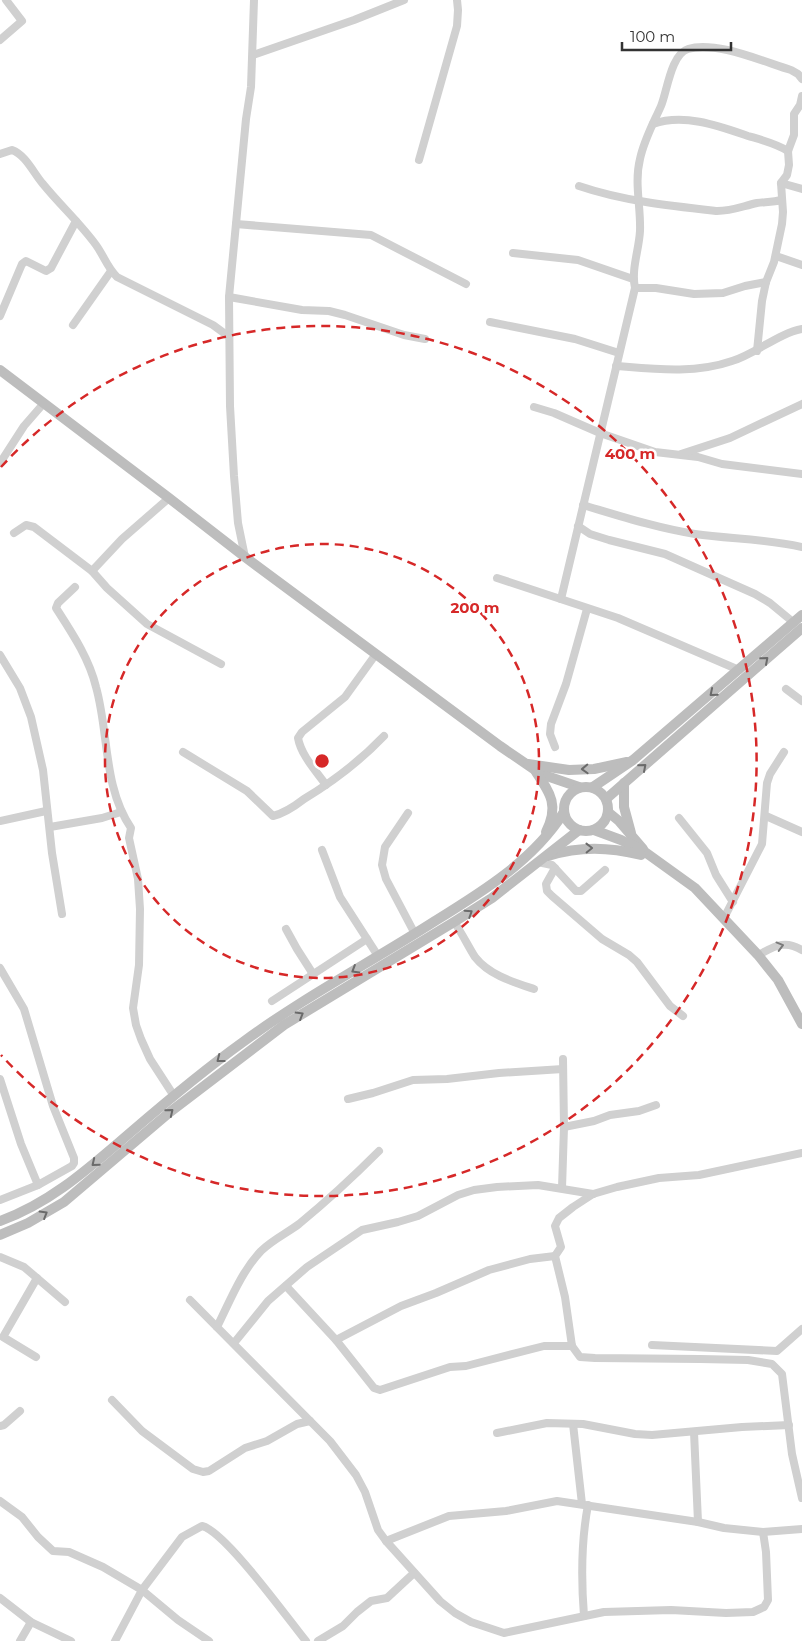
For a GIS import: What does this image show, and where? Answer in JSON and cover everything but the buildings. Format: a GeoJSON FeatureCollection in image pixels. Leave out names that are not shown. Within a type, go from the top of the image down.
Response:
{"type":"FeatureCollection","features":[{"type":"Feature","properties":{"kind":"main road"},"geometry":{"type":"LineString","coordinates":[[0,370],[245,557],[526,764],[538,772],[579,787],[593,787],[599,790],[606,799],[608,812],[602,824],[594,830]]}},
{"type":"Feature","properties":{"kind":"main road"},"geometry":{"type":"LineString","coordinates":[[606,799],[798,625],[802,614]]}},
{"type":"Feature","properties":{"kind":"main road"},"geometry":{"type":"LineString","coordinates":[[593,787],[633,760],[739,670],[798,625]]}},
{"type":"Feature","properties":{"kind":"main road"},"geometry":{"type":"LineString","coordinates":[[526,764],[569,770],[594,769],[633,760]]}},
{"type":"Feature","properties":{"kind":"main road"},"geometry":{"type":"LineString","coordinates":[[538,772],[564,809],[571,824],[579,830],[594,830],[615,838],[649,855],[695,888],[758,955],[778,980],[802,1024]]}},
{"type":"Feature","properties":{"kind":"main road"},"geometry":{"type":"LineString","coordinates":[[538,772],[549,792],[553,808],[552,818],[540,844]]}},
{"type":"Feature","properties":{"kind":"main road"},"geometry":{"type":"LineString","coordinates":[[624,783],[624,807],[632,836]]}},
{"type":"Feature","properties":{"kind":"main road"},"geometry":{"type":"LineString","coordinates":[[0,1221],[33,1207],[65,1187],[174,1096],[242,1042],[285,1012],[473,897],[540,844],[554,828],[571,793],[579,787]]}},
{"type":"Feature","properties":{"kind":"main road"},"geometry":{"type":"LineString","coordinates":[[608,812],[649,855]]}},
{"type":"Feature","properties":{"kind":"main road"},"geometry":{"type":"LineString","coordinates":[[0,1235],[28,1223],[64,1202],[170,1112],[284,1025],[492,898],[579,830]]}},
{"type":"Feature","properties":{"kind":"main road"},"geometry":{"type":"LineString","coordinates":[[540,860],[574,849],[590,848],[620,850],[649,855]]}},
{"type":"Feature","properties":{"kind":"street"},"geometry":{"type":"LineString","coordinates":[[0,40],[22,21],[6,0]]}},
{"type":"Feature","properties":{"kind":"street"},"geometry":{"type":"LineString","coordinates":[[245,557],[237,514],[230,406],[228,336],[229,297],[246,119],[251,87],[254,0]]}},
{"type":"Feature","properties":{"kind":"street"},"geometry":{"type":"LineString","coordinates":[[253,55],[404,0]]}},
{"type":"Feature","properties":{"kind":"street"},"geometry":{"type":"LineString","coordinates":[[419,160],[457,26],[457,0]]}},
{"type":"Feature","properties":{"kind":"street"},"geometry":{"type":"LineString","coordinates":[[561,599],[635,288],[633,279],[640,234],[637,182],[640,160],[648,132],[662,104],[673,67],[682,52],[687,49],[715,47],[734,51],[791,70],[802,78]]}},
{"type":"Feature","properties":{"kind":"street"},"geometry":{"type":"LineString","coordinates":[[758,351],[758,328],[766,282],[776,256],[782,224],[780,183],[787,175],[789,165],[788,151],[794,135],[794,114],[801,106],[802,96]]}},
{"type":"Feature","properties":{"kind":"street"},"geometry":{"type":"LineString","coordinates":[[653,124],[665,121],[693,121],[711,124],[775,144],[788,151]]}},
{"type":"Feature","properties":{"kind":"street"},"geometry":{"type":"LineString","coordinates":[[0,154],[12,150],[17,152],[43,185],[98,247],[110,270],[126,282],[213,325],[228,336]]}},
{"type":"Feature","properties":{"kind":"street"},"geometry":{"type":"LineString","coordinates":[[780,183],[802,189]]}},
{"type":"Feature","properties":{"kind":"street"},"geometry":{"type":"LineString","coordinates":[[579,186],[596,192],[638,200],[717,211],[730,211],[759,203],[771,203],[782,200]]}},
{"type":"Feature","properties":{"kind":"street"},"geometry":{"type":"LineString","coordinates":[[0,316],[22,264],[26,260],[46,271],[51,268],[76,221]]}},
{"type":"Feature","properties":{"kind":"street"},"geometry":{"type":"LineString","coordinates":[[236,224],[370,235],[466,284]]}},
{"type":"Feature","properties":{"kind":"street"},"geometry":{"type":"LineString","coordinates":[[513,253],[578,260],[633,279]]}},
{"type":"Feature","properties":{"kind":"street"},"geometry":{"type":"LineString","coordinates":[[776,256],[802,265]]}},
{"type":"Feature","properties":{"kind":"street"},"geometry":{"type":"LineString","coordinates":[[73,325],[110,270]]}},
{"type":"Feature","properties":{"kind":"street"},"geometry":{"type":"LineString","coordinates":[[635,288],[656,288],[694,294],[722,293],[766,282]]}},
{"type":"Feature","properties":{"kind":"street"},"geometry":{"type":"LineString","coordinates":[[229,297],[302,310],[329,311],[404,335],[425,339]]}},
{"type":"Feature","properties":{"kind":"street"},"geometry":{"type":"LineString","coordinates":[[490,322],[575,339],[619,353]]}},
{"type":"Feature","properties":{"kind":"street"},"geometry":{"type":"LineString","coordinates":[[616,366],[676,370],[732,362],[758,351],[788,333],[802,329]]}},
{"type":"Feature","properties":{"kind":"street"},"geometry":{"type":"LineString","coordinates":[[0,463],[24,426],[44,403]]}},
{"type":"Feature","properties":{"kind":"street"},"geometry":{"type":"LineString","coordinates":[[679,454],[730,438],[802,404]]}},
{"type":"Feature","properties":{"kind":"street"},"geometry":{"type":"LineString","coordinates":[[534,407],[655,452],[698,456],[722,464],[802,474]]}},
{"type":"Feature","properties":{"kind":"street"},"geometry":{"type":"LineString","coordinates":[[92,571],[122,539],[169,498]]}},
{"type":"Feature","properties":{"kind":"street"},"geometry":{"type":"LineString","coordinates":[[583,505],[638,521],[694,534],[754,539],[802,547]]}},
{"type":"Feature","properties":{"kind":"street"},"geometry":{"type":"LineString","coordinates":[[14,533],[22,526],[30,525],[92,571],[107,588],[147,624],[221,664]]}},
{"type":"Feature","properties":{"kind":"street"},"geometry":{"type":"LineString","coordinates":[[578,526],[590,534],[665,554],[754,594],[770,603],[798,625]]}},
{"type":"Feature","properties":{"kind":"street"},"geometry":{"type":"LineString","coordinates":[[497,578],[618,618],[739,670]]}},
{"type":"Feature","properties":{"kind":"street"},"geometry":{"type":"LineString","coordinates":[[75,587],[58,603],[56,608],[77,640],[91,671],[102,712],[105,743],[111,772],[121,812],[130,828],[129,838],[138,879],[140,932],[139,965],[134,1008],[136,1025],[140,1039],[150,1059],[174,1096]]}},
{"type":"Feature","properties":{"kind":"street"},"geometry":{"type":"LineString","coordinates":[[555,746],[550,734],[551,724],[566,684],[587,609]]}},
{"type":"Feature","properties":{"kind":"street"},"geometry":{"type":"LineString","coordinates":[[326,785],[299,746],[298,738],[302,732],[345,697],[376,654]]}},
{"type":"Feature","properties":{"kind":"street"},"geometry":{"type":"LineString","coordinates":[[1,659],[23,694],[31,717],[43,770],[46,811],[50,826],[52,853],[62,914]]}},
{"type":"Feature","properties":{"kind":"street"},"geometry":{"type":"LineString","coordinates":[[786,689],[802,701]]}},
{"type":"Feature","properties":{"kind":"street"},"geometry":{"type":"LineString","coordinates":[[183,752],[247,791],[273,816],[288,810],[326,785],[361,759],[384,736]]}},
{"type":"Feature","properties":{"kind":"street"},"geometry":{"type":"LineString","coordinates":[[724,918],[762,844],[766,816],[767,784],[770,774],[784,752]]}},
{"type":"Feature","properties":{"kind":"street"},"geometry":{"type":"LineString","coordinates":[[1,818],[46,811]]}},
{"type":"Feature","properties":{"kind":"street"},"geometry":{"type":"LineString","coordinates":[[50,826],[84,822],[121,812]]}},
{"type":"Feature","properties":{"kind":"street"},"geometry":{"type":"LineString","coordinates":[[408,813],[385,847],[382,865],[386,879],[415,934]]}},
{"type":"Feature","properties":{"kind":"street"},"geometry":{"type":"LineString","coordinates":[[766,816],[802,832]]}},
{"type":"Feature","properties":{"kind":"street"},"geometry":{"type":"LineString","coordinates":[[679,818],[707,853],[716,875],[733,902]]}},
{"type":"Feature","properties":{"kind":"street"},"geometry":{"type":"LineString","coordinates":[[322,850],[340,897],[378,956]]}},
{"type":"Feature","properties":{"kind":"street"},"geometry":{"type":"LineString","coordinates":[[540,860],[555,868],[576,891],[580,890],[605,870]]}},
{"type":"Feature","properties":{"kind":"street"},"geometry":{"type":"LineString","coordinates":[[555,868],[546,884],[552,896],[602,940],[629,955],[670,1006],[684,1016]]}},
{"type":"Feature","properties":{"kind":"street"},"geometry":{"type":"LineString","coordinates":[[454,922],[476,958],[485,967],[506,979],[534,989]]}},
{"type":"Feature","properties":{"kind":"street"},"geometry":{"type":"LineString","coordinates":[[286,929],[313,974]]}},
{"type":"Feature","properties":{"kind":"street"},"geometry":{"type":"LineString","coordinates":[[272,1001],[367,939]]}},
{"type":"Feature","properties":{"kind":"street"},"geometry":{"type":"LineString","coordinates":[[758,955],[786,943],[801,946]]}},
{"type":"Feature","properties":{"kind":"street"},"geometry":{"type":"LineString","coordinates":[[0,968],[24,1009],[74,1163],[72,1166],[38,1185],[0,1200]]}},
{"type":"Feature","properties":{"kind":"street"},"geometry":{"type":"LineString","coordinates":[[562,1188],[564,1127],[563,1059]]}},
{"type":"Feature","properties":{"kind":"street"},"geometry":{"type":"LineString","coordinates":[[348,1099],[373,1094],[413,1080],[563,1069]]}},
{"type":"Feature","properties":{"kind":"street"},"geometry":{"type":"LineString","coordinates":[[0,1079],[21,1144],[38,1185]]}},
{"type":"Feature","properties":{"kind":"street"},"geometry":{"type":"LineString","coordinates":[[564,1127],[594,1122],[610,1115],[640,1112],[656,1105]]}},
{"type":"Feature","properties":{"kind":"street"},"geometry":{"type":"LineString","coordinates":[[217,1327],[236,1287],[263,1249],[283,1236],[326,1202],[379,1151]]}},
{"type":"Feature","properties":{"kind":"street"},"geometry":{"type":"LineString","coordinates":[[802,1153],[698,1175],[659,1178],[593,1194],[559,1218],[555,1226],[561,1247],[555,1256],[565,1297],[572,1346],[580,1357],[748,1360],[772,1364],[782,1374],[792,1454],[802,1498]]}},
{"type":"Feature","properties":{"kind":"street"},"geometry":{"type":"LineString","coordinates":[[234,1344],[268,1300],[286,1286],[306,1266],[362,1230],[418,1216],[458,1195],[497,1187],[538,1185],[562,1188],[569,1192],[593,1194]]}},
{"type":"Feature","properties":{"kind":"street"},"geometry":{"type":"LineString","coordinates":[[336,1340],[400,1306],[489,1270],[530,1259],[555,1256]]}},
{"type":"Feature","properties":{"kind":"street"},"geometry":{"type":"LineString","coordinates":[[0,1257],[24,1267],[64,1302]]}},
{"type":"Feature","properties":{"kind":"street"},"geometry":{"type":"LineString","coordinates":[[36,1357],[5,1340],[3,1337],[37,1278]]}},
{"type":"Feature","properties":{"kind":"street"},"geometry":{"type":"LineString","coordinates":[[286,1286],[336,1340],[374,1388],[380,1390],[450,1367],[466,1366],[544,1346],[572,1346]]}},
{"type":"Feature","properties":{"kind":"street"},"geometry":{"type":"LineString","coordinates":[[190,1300],[330,1441],[356,1475],[365,1492],[378,1530],[440,1601],[455,1613],[504,1637],[604,1612],[671,1610],[726,1613],[760,1610],[768,1600],[766,1552],[763,1532]]}},
{"type":"Feature","properties":{"kind":"street"},"geometry":{"type":"LineString","coordinates":[[652,1345],[777,1351],[802,1329]]}},
{"type":"Feature","properties":{"kind":"street"},"geometry":{"type":"LineString","coordinates":[[112,1400],[142,1431],[193,1469],[203,1472],[209,1471],[245,1448],[267,1441],[296,1424],[310,1421]]}},
{"type":"Feature","properties":{"kind":"street"},"geometry":{"type":"LineString","coordinates":[[0,1426],[4,1425],[20,1411]]}},
{"type":"Feature","properties":{"kind":"street"},"geometry":{"type":"LineString","coordinates":[[296,1424],[302,1413]]}},
{"type":"Feature","properties":{"kind":"street"},"geometry":{"type":"LineString","coordinates":[[497,1433],[547,1423],[572,1424],[652,1435],[789,1425]]}},
{"type":"Feature","properties":{"kind":"street"},"geometry":{"type":"LineString","coordinates":[[572,1424],[576,1446],[577,1470],[585,1504],[581,1565],[584,1616]]}},
{"type":"Feature","properties":{"kind":"street"},"geometry":{"type":"LineString","coordinates":[[694,1432],[698,1522]]}},
{"type":"Feature","properties":{"kind":"street"},"geometry":{"type":"LineString","coordinates":[[0,1501],[22,1517],[38,1537],[53,1551],[59,1553],[69,1552],[80,1556],[142,1590],[178,1620],[209,1641]]}},
{"type":"Feature","properties":{"kind":"street"},"geometry":{"type":"LineString","coordinates":[[386,1541],[448,1516],[506,1511],[557,1501],[698,1522],[724,1528],[763,1532],[802,1529]]}},
{"type":"Feature","properties":{"kind":"street"},"geometry":{"type":"LineString","coordinates":[[115,1641],[142,1590],[182,1537],[202,1526],[206,1527],[235,1552],[306,1641]]}},
{"type":"Feature","properties":{"kind":"street"},"geometry":{"type":"LineString","coordinates":[[318,1641],[343,1626],[357,1612],[372,1602],[386,1598],[414,1573]]}},
{"type":"Feature","properties":{"kind":"street"},"geometry":{"type":"LineString","coordinates":[[0,1598],[31,1622],[71,1641]]}},
{"type":"Feature","properties":{"kind":"street"},"geometry":{"type":"LineString","coordinates":[[20,1641],[31,1622]]}}]}
